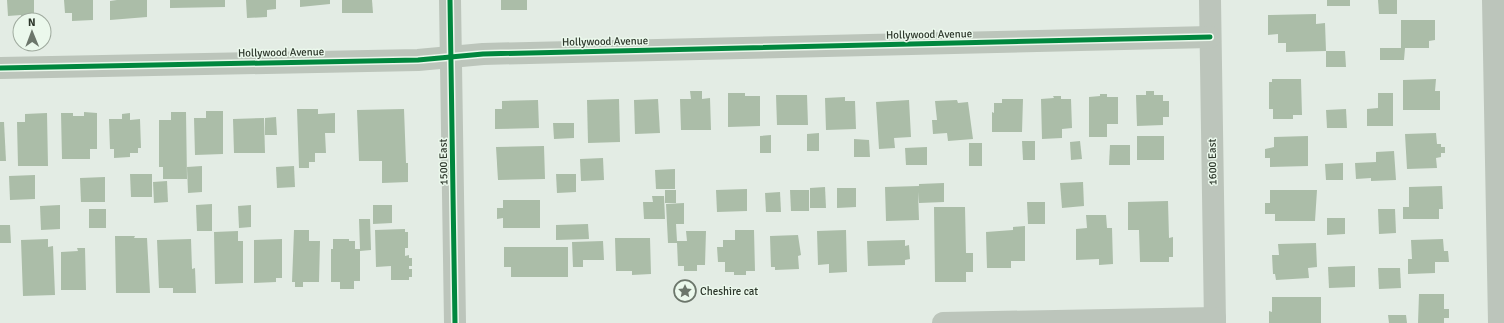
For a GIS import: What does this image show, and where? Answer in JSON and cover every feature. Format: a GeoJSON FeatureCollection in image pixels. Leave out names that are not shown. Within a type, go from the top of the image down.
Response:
{"type":"FeatureCollection","features":[{"type":"Feature","properties":{"kind":"street","name":"1500 East"},"geometry":{"type":"LineString","coordinates":[[450,0],[455,323]]}},
{"type":"Feature","properties":{"kind":"street","name":"1600 East"},"geometry":{"type":"LineString","coordinates":[[1210,0],[1215,320]]}},
{"type":"Feature","properties":{"kind":"street"},"geometry":{"type":"LineString","coordinates":[[1493,0],[1501,221],[1499,323]]}},
{"type":"Feature","properties":{"kind":"street","name":"Hollywood Avenue"},"geometry":{"type":"LineString","coordinates":[[0,68],[418,60],[483,54],[1210,37]]}},
{"type":"Feature","properties":{"kind":"street"},"geometry":{"type":"LineString","coordinates":[[943,323],[1215,320]]}},
{"type":"Feature","properties":{"kind":"building"},"geometry":{"type":"Polygon","coordinates":[[[7,0],[34,0],[34,12],[12,12],[12,16],[8,16],[7,0]]]}},
{"type":"Feature","properties":{"kind":"building"},"geometry":{"type":"Polygon","coordinates":[[[64,0],[93,0],[93,20],[72,21],[72,13],[65,13],[64,0]]]}},
{"type":"Feature","properties":{"kind":"building"},"geometry":{"type":"Polygon","coordinates":[[[147,0],[147,17],[110,20],[110,1],[147,0]]]}},
{"type":"Feature","properties":{"kind":"building"},"geometry":{"type":"Polygon","coordinates":[[[170,0],[225,0],[225,7],[170,8],[170,0]]]}},
{"type":"Feature","properties":{"kind":"building"},"geometry":{"type":"Polygon","coordinates":[[[246,0],[276,0],[276,9],[267,10],[267,17],[247,18],[246,0]]]}},
{"type":"Feature","properties":{"kind":"building"},"geometry":{"type":"Polygon","coordinates":[[[300,0],[330,0],[330,4],[300,7],[300,0]]]}},
{"type":"Feature","properties":{"kind":"building"},"geometry":{"type":"Polygon","coordinates":[[[342,0],[372,0],[373,13],[342,13],[342,0]]]}},
{"type":"Feature","properties":{"kind":"building"},"geometry":{"type":"Polygon","coordinates":[[[501,0],[527,0],[527,10],[501,10],[501,0]]]}},
{"type":"Feature","properties":{"kind":"building"},"geometry":{"type":"Polygon","coordinates":[[[1327,0],[1350,0],[1350,6],[1327,6],[1327,0]]]}},
{"type":"Feature","properties":{"kind":"building"},"geometry":{"type":"Polygon","coordinates":[[[1378,0],[1397,0],[1397,14],[1379,14],[1378,0]]]}},
{"type":"Feature","properties":{"kind":"building"},"geometry":{"type":"Polygon","coordinates":[[[1316,14],[1316,24],[1325,23],[1326,51],[1286,52],[1286,43],[1278,43],[1278,34],[1268,35],[1268,15],[1316,14]]]}},
{"type":"Feature","properties":{"kind":"building"},"geometry":{"type":"Polygon","coordinates":[[[1401,20],[1435,20],[1435,40],[1429,41],[1429,48],[1405,48],[1404,60],[1380,60],[1380,48],[1401,48],[1401,20]]]}},
{"type":"Feature","properties":{"kind":"building"},"geometry":{"type":"Polygon","coordinates":[[[1326,51],[1345,51],[1346,67],[1326,67],[1326,51]]]}},
{"type":"Feature","properties":{"kind":"building"},"geometry":{"type":"Polygon","coordinates":[[[1272,79],[1301,79],[1302,115],[1293,115],[1293,119],[1273,119],[1273,109],[1269,109],[1269,82],[1272,82],[1272,79]]]}},
{"type":"Feature","properties":{"kind":"building"},"geometry":{"type":"Polygon","coordinates":[[[1436,79],[1435,91],[1440,91],[1440,110],[1403,110],[1403,80],[1436,79]]]}},
{"type":"Feature","properties":{"kind":"building"},"geometry":{"type":"Polygon","coordinates":[[[690,91],[702,91],[702,99],[710,98],[711,130],[681,130],[680,99],[691,99],[690,91]]]}},
{"type":"Feature","properties":{"kind":"building"},"geometry":{"type":"Polygon","coordinates":[[[1146,91],[1154,91],[1154,95],[1163,95],[1163,101],[1169,101],[1169,117],[1163,117],[1163,125],[1137,126],[1136,95],[1146,95],[1146,91]]]}},
{"type":"Feature","properties":{"kind":"building"},"geometry":{"type":"Polygon","coordinates":[[[728,93],[745,93],[745,96],[760,96],[760,126],[728,127],[728,93]]]}},
{"type":"Feature","properties":{"kind":"building"},"geometry":{"type":"Polygon","coordinates":[[[1378,93],[1393,93],[1393,126],[1367,126],[1367,109],[1378,108],[1378,93]]]}},
{"type":"Feature","properties":{"kind":"building"},"geometry":{"type":"Polygon","coordinates":[[[1100,94],[1107,94],[1107,97],[1118,97],[1118,124],[1107,124],[1107,137],[1089,137],[1089,97],[1100,96],[1100,94]]]}},
{"type":"Feature","properties":{"kind":"building"},"geometry":{"type":"Polygon","coordinates":[[[776,95],[807,95],[808,125],[777,125],[776,95]]]}},
{"type":"Feature","properties":{"kind":"building"},"geometry":{"type":"Polygon","coordinates":[[[1053,96],[1061,96],[1061,99],[1071,99],[1072,128],[1062,129],[1062,138],[1042,139],[1041,99],[1054,98],[1053,96]]]}},
{"type":"Feature","properties":{"kind":"building"},"geometry":{"type":"Polygon","coordinates":[[[845,97],[845,101],[855,101],[856,129],[826,130],[825,98],[845,97]]]}},
{"type":"Feature","properties":{"kind":"building"},"geometry":{"type":"Polygon","coordinates":[[[619,99],[620,142],[588,143],[587,100],[619,99]]]}},
{"type":"Feature","properties":{"kind":"building"},"geometry":{"type":"Polygon","coordinates":[[[658,99],[660,133],[635,134],[634,100],[658,99]]]}},
{"type":"Feature","properties":{"kind":"building"},"geometry":{"type":"Polygon","coordinates":[[[1002,99],[1023,99],[1022,132],[992,132],[992,112],[994,113],[994,103],[1002,103],[1002,99]]]}},
{"type":"Feature","properties":{"kind":"building"},"geometry":{"type":"Polygon","coordinates":[[[538,100],[539,128],[495,129],[495,109],[502,109],[502,101],[538,100]]]}},
{"type":"Feature","properties":{"kind":"building"},"geometry":{"type":"Polygon","coordinates":[[[909,100],[911,137],[894,138],[895,148],[879,149],[876,102],[909,100]]]}},
{"type":"Feature","properties":{"kind":"building"},"geometry":{"type":"Polygon","coordinates":[[[957,100],[958,103],[968,102],[973,139],[948,141],[947,133],[933,134],[932,120],[937,120],[935,101],[957,100]]]}},
{"type":"Feature","properties":{"kind":"building"},"geometry":{"type":"Polygon","coordinates":[[[297,109],[318,109],[318,114],[335,113],[335,133],[325,133],[326,153],[315,153],[315,162],[309,162],[309,168],[299,168],[297,109]]]}},
{"type":"Feature","properties":{"kind":"building"},"geometry":{"type":"Polygon","coordinates":[[[404,109],[408,182],[382,183],[382,161],[359,161],[357,110],[404,109]]]}},
{"type":"Feature","properties":{"kind":"building"},"geometry":{"type":"Polygon","coordinates":[[[1346,109],[1347,128],[1327,128],[1326,110],[1346,109]]]}},
{"type":"Feature","properties":{"kind":"building"},"geometry":{"type":"Polygon","coordinates":[[[206,111],[223,111],[223,154],[195,155],[194,118],[206,118],[206,111]]]}},
{"type":"Feature","properties":{"kind":"building"},"geometry":{"type":"Polygon","coordinates":[[[84,112],[97,113],[97,149],[90,149],[90,159],[62,159],[61,113],[73,113],[73,116],[84,116],[84,112]]]}},
{"type":"Feature","properties":{"kind":"building"},"geometry":{"type":"Polygon","coordinates":[[[171,112],[186,112],[187,179],[163,179],[163,167],[159,167],[159,120],[171,120],[171,112]]]}},
{"type":"Feature","properties":{"kind":"building"},"geometry":{"type":"Polygon","coordinates":[[[47,113],[48,166],[18,166],[17,122],[25,122],[25,114],[47,113]]]}},
{"type":"Feature","properties":{"kind":"building"},"geometry":{"type":"Polygon","coordinates":[[[130,113],[130,120],[140,119],[141,148],[138,148],[138,153],[130,153],[130,157],[114,158],[114,149],[110,149],[109,119],[122,119],[122,114],[130,113]]]}},
{"type":"Feature","properties":{"kind":"building"},"geometry":{"type":"Polygon","coordinates":[[[276,117],[277,135],[265,135],[265,118],[276,117]]]}},
{"type":"Feature","properties":{"kind":"building"},"geometry":{"type":"Polygon","coordinates":[[[264,118],[265,153],[234,153],[233,119],[264,118]]]}},
{"type":"Feature","properties":{"kind":"building"},"geometry":{"type":"Polygon","coordinates":[[[0,122],[4,122],[6,161],[0,161],[0,122]]]}},
{"type":"Feature","properties":{"kind":"building"},"geometry":{"type":"Polygon","coordinates":[[[553,123],[574,123],[574,138],[554,139],[553,123]]]}},
{"type":"Feature","properties":{"kind":"building"},"geometry":{"type":"Polygon","coordinates":[[[819,133],[819,151],[807,151],[807,134],[819,133]]]}},
{"type":"Feature","properties":{"kind":"building"},"geometry":{"type":"Polygon","coordinates":[[[1436,133],[1437,144],[1441,144],[1441,147],[1445,147],[1445,153],[1441,153],[1441,157],[1436,158],[1437,168],[1407,169],[1405,134],[1436,133]]]}},
{"type":"Feature","properties":{"kind":"building"},"geometry":{"type":"Polygon","coordinates":[[[771,135],[771,153],[760,153],[760,136],[771,135]]]}},
{"type":"Feature","properties":{"kind":"building"},"geometry":{"type":"Polygon","coordinates":[[[1137,136],[1164,136],[1164,160],[1137,160],[1137,136]]]}},
{"type":"Feature","properties":{"kind":"building"},"geometry":{"type":"Polygon","coordinates":[[[1308,136],[1308,166],[1270,167],[1270,158],[1265,158],[1265,149],[1274,147],[1274,137],[1308,136]]]}},
{"type":"Feature","properties":{"kind":"building"},"geometry":{"type":"Polygon","coordinates":[[[854,139],[869,140],[870,157],[854,157],[854,139]]]}},
{"type":"Feature","properties":{"kind":"building"},"geometry":{"type":"Polygon","coordinates":[[[1022,141],[1035,141],[1035,160],[1023,160],[1022,141]]]}},
{"type":"Feature","properties":{"kind":"building"},"geometry":{"type":"Polygon","coordinates":[[[1080,141],[1082,159],[1071,160],[1070,142],[1080,141]]]}},
{"type":"Feature","properties":{"kind":"building"},"geometry":{"type":"Polygon","coordinates":[[[969,143],[982,143],[982,166],[969,166],[969,143]]]}},
{"type":"Feature","properties":{"kind":"building"},"geometry":{"type":"Polygon","coordinates":[[[1110,145],[1130,145],[1130,165],[1109,165],[1110,145]]]}},
{"type":"Feature","properties":{"kind":"building"},"geometry":{"type":"Polygon","coordinates":[[[544,146],[545,179],[498,180],[496,147],[544,146]]]}},
{"type":"Feature","properties":{"kind":"building"},"geometry":{"type":"Polygon","coordinates":[[[927,147],[927,165],[906,165],[905,148],[927,147]]]}},
{"type":"Feature","properties":{"kind":"building"},"geometry":{"type":"Polygon","coordinates":[[[1394,151],[1396,180],[1371,181],[1371,178],[1356,179],[1355,163],[1376,162],[1376,152],[1394,151]]]}},
{"type":"Feature","properties":{"kind":"building"},"geometry":{"type":"Polygon","coordinates":[[[603,158],[604,180],[581,181],[580,159],[603,158]]]}},
{"type":"Feature","properties":{"kind":"building"},"geometry":{"type":"Polygon","coordinates":[[[1343,163],[1343,180],[1326,180],[1325,164],[1343,163]]]}},
{"type":"Feature","properties":{"kind":"building"},"geometry":{"type":"Polygon","coordinates":[[[202,166],[202,192],[188,193],[187,167],[202,166]]]}},
{"type":"Feature","properties":{"kind":"building"},"geometry":{"type":"Polygon","coordinates":[[[294,166],[295,187],[277,188],[276,167],[294,166]]]}},
{"type":"Feature","properties":{"kind":"building"},"geometry":{"type":"Polygon","coordinates":[[[675,169],[675,189],[656,189],[655,170],[675,169]]]}},
{"type":"Feature","properties":{"kind":"building"},"geometry":{"type":"Polygon","coordinates":[[[130,174],[152,174],[152,197],[131,197],[130,174]]]}},
{"type":"Feature","properties":{"kind":"building"},"geometry":{"type":"Polygon","coordinates":[[[556,174],[576,174],[576,192],[557,193],[556,174]]]}},
{"type":"Feature","properties":{"kind":"building"},"geometry":{"type":"Polygon","coordinates":[[[35,175],[35,199],[10,200],[9,176],[35,175]]]}},
{"type":"Feature","properties":{"kind":"building"},"geometry":{"type":"Polygon","coordinates":[[[105,177],[105,202],[81,202],[80,178],[105,177]]]}},
{"type":"Feature","properties":{"kind":"building"},"geometry":{"type":"Polygon","coordinates":[[[167,181],[168,202],[154,203],[153,182],[167,181]]]}},
{"type":"Feature","properties":{"kind":"building"},"geometry":{"type":"Polygon","coordinates":[[[1083,182],[1084,206],[1062,208],[1060,183],[1083,182]]]}},
{"type":"Feature","properties":{"kind":"building"},"geometry":{"type":"Polygon","coordinates":[[[944,183],[944,202],[919,203],[918,192],[919,220],[886,221],[885,187],[919,186],[919,184],[944,183]]]}},
{"type":"Feature","properties":{"kind":"building"},"geometry":{"type":"Polygon","coordinates":[[[1442,186],[1443,209],[1439,209],[1439,219],[1403,219],[1403,207],[1409,207],[1409,187],[1442,186]]]}},
{"type":"Feature","properties":{"kind":"building"},"geometry":{"type":"Polygon","coordinates":[[[825,187],[826,208],[810,208],[810,188],[825,187]]]}},
{"type":"Feature","properties":{"kind":"building"},"geometry":{"type":"Polygon","coordinates":[[[837,188],[856,188],[856,207],[837,208],[837,188]]]}},
{"type":"Feature","properties":{"kind":"building"},"geometry":{"type":"Polygon","coordinates":[[[747,189],[747,211],[717,212],[716,190],[747,189]]]}},
{"type":"Feature","properties":{"kind":"building"},"geometry":{"type":"Polygon","coordinates":[[[665,190],[676,190],[676,203],[665,203],[665,190]]]}},
{"type":"Feature","properties":{"kind":"building"},"geometry":{"type":"Polygon","coordinates":[[[790,190],[809,190],[809,211],[791,211],[790,190]]]}},
{"type":"Feature","properties":{"kind":"building"},"geometry":{"type":"Polygon","coordinates":[[[1270,190],[1317,190],[1315,221],[1275,221],[1275,214],[1265,214],[1265,203],[1270,203],[1270,190]]]}},
{"type":"Feature","properties":{"kind":"building"},"geometry":{"type":"Polygon","coordinates":[[[780,192],[781,212],[766,212],[765,193],[780,192]]]}},
{"type":"Feature","properties":{"kind":"building"},"geometry":{"type":"Polygon","coordinates":[[[652,196],[664,196],[665,219],[644,219],[643,202],[653,202],[652,196]]]}},
{"type":"Feature","properties":{"kind":"building"},"geometry":{"type":"Polygon","coordinates":[[[503,200],[540,200],[540,228],[503,228],[503,218],[497,219],[497,208],[503,208],[503,200]]]}},
{"type":"Feature","properties":{"kind":"building"},"geometry":{"type":"Polygon","coordinates":[[[1168,201],[1169,238],[1173,237],[1173,257],[1169,257],[1169,262],[1140,262],[1139,230],[1128,230],[1128,202],[1168,201]]]}},
{"type":"Feature","properties":{"kind":"building"},"geometry":{"type":"Polygon","coordinates":[[[1027,202],[1045,202],[1045,224],[1028,224],[1027,202]]]}},
{"type":"Feature","properties":{"kind":"building"},"geometry":{"type":"Polygon","coordinates":[[[684,203],[684,224],[676,224],[677,241],[687,241],[686,231],[706,231],[705,265],[697,265],[697,271],[684,271],[684,266],[678,266],[677,243],[668,243],[666,204],[684,203]]]}},
{"type":"Feature","properties":{"kind":"building"},"geometry":{"type":"Polygon","coordinates":[[[212,204],[212,231],[197,231],[196,205],[212,204]]]}},
{"type":"Feature","properties":{"kind":"building"},"geometry":{"type":"Polygon","coordinates":[[[60,205],[60,229],[41,230],[40,206],[60,205]]]}},
{"type":"Feature","properties":{"kind":"building"},"geometry":{"type":"Polygon","coordinates":[[[251,205],[251,227],[239,228],[238,206],[251,205]]]}},
{"type":"Feature","properties":{"kind":"building"},"geometry":{"type":"Polygon","coordinates":[[[373,205],[392,205],[392,223],[373,224],[373,205]]]}},
{"type":"Feature","properties":{"kind":"building"},"geometry":{"type":"Polygon","coordinates":[[[934,207],[965,207],[966,253],[973,253],[973,272],[966,272],[966,282],[935,282],[934,207]]]}},
{"type":"Feature","properties":{"kind":"building"},"geometry":{"type":"Polygon","coordinates":[[[89,209],[106,209],[106,228],[89,228],[89,209]]]}},
{"type":"Feature","properties":{"kind":"building"},"geometry":{"type":"Polygon","coordinates":[[[1378,209],[1395,209],[1396,233],[1379,234],[1378,209]]]}},
{"type":"Feature","properties":{"kind":"building"},"geometry":{"type":"Polygon","coordinates":[[[1086,215],[1106,215],[1107,228],[1112,228],[1113,264],[1099,265],[1099,259],[1076,260],[1076,229],[1087,228],[1086,215]]]}},
{"type":"Feature","properties":{"kind":"building"},"geometry":{"type":"Polygon","coordinates":[[[1327,218],[1345,218],[1345,234],[1327,235],[1327,218]]]}},
{"type":"Feature","properties":{"kind":"building"},"geometry":{"type":"Polygon","coordinates":[[[359,219],[370,219],[371,250],[360,251],[360,281],[354,281],[354,289],[340,289],[340,282],[331,282],[331,249],[333,249],[333,239],[349,239],[349,241],[355,241],[355,249],[360,249],[359,219]]]}},
{"type":"Feature","properties":{"kind":"building"},"geometry":{"type":"Polygon","coordinates":[[[588,224],[589,239],[556,240],[556,225],[588,224]]]}},
{"type":"Feature","properties":{"kind":"building"},"geometry":{"type":"Polygon","coordinates":[[[0,225],[10,225],[11,243],[0,243],[0,225]]]}},
{"type":"Feature","properties":{"kind":"building"},"geometry":{"type":"Polygon","coordinates":[[[1025,226],[1025,261],[1011,261],[1011,268],[987,268],[986,232],[1013,230],[1013,227],[1025,226]]]}},
{"type":"Feature","properties":{"kind":"building"},"geometry":{"type":"Polygon","coordinates":[[[405,229],[405,232],[408,232],[408,248],[405,248],[405,256],[409,255],[409,258],[412,258],[412,266],[409,266],[409,269],[412,269],[412,277],[409,277],[409,280],[391,280],[391,266],[376,267],[375,230],[405,229]]]}},
{"type":"Feature","properties":{"kind":"building"},"geometry":{"type":"Polygon","coordinates":[[[294,230],[309,230],[309,241],[320,241],[319,282],[303,282],[303,287],[295,287],[295,282],[292,282],[294,230]]]}},
{"type":"Feature","properties":{"kind":"building"},"geometry":{"type":"Polygon","coordinates":[[[735,230],[754,230],[755,271],[746,271],[746,275],[734,275],[734,272],[725,272],[725,262],[718,262],[717,247],[723,247],[723,240],[735,240],[735,230]]]}},
{"type":"Feature","properties":{"kind":"building"},"geometry":{"type":"Polygon","coordinates":[[[846,230],[847,272],[829,273],[829,264],[818,265],[817,231],[846,230]]]}},
{"type":"Feature","properties":{"kind":"building"},"geometry":{"type":"Polygon","coordinates":[[[238,231],[238,241],[243,241],[243,283],[215,284],[214,232],[238,231]]]}},
{"type":"Feature","properties":{"kind":"building"},"geometry":{"type":"Polygon","coordinates":[[[798,235],[801,255],[798,256],[799,269],[775,270],[775,267],[771,267],[770,236],[798,235]]]}},
{"type":"Feature","properties":{"kind":"building"},"geometry":{"type":"Polygon","coordinates":[[[115,236],[135,236],[134,238],[147,238],[150,293],[116,293],[115,236]]]}},
{"type":"Feature","properties":{"kind":"building"},"geometry":{"type":"Polygon","coordinates":[[[615,238],[650,238],[651,274],[632,275],[632,271],[616,271],[615,238]]]}},
{"type":"Feature","properties":{"kind":"building"},"geometry":{"type":"Polygon","coordinates":[[[48,239],[48,247],[53,246],[55,295],[23,296],[21,240],[48,239]]]}},
{"type":"Feature","properties":{"kind":"building"},"geometry":{"type":"Polygon","coordinates":[[[191,239],[192,269],[195,268],[196,293],[173,293],[173,288],[159,288],[157,240],[191,239]]]}},
{"type":"Feature","properties":{"kind":"building"},"geometry":{"type":"Polygon","coordinates":[[[282,239],[282,278],[276,278],[276,282],[254,283],[254,240],[282,239]]]}},
{"type":"Feature","properties":{"kind":"building"},"geometry":{"type":"Polygon","coordinates":[[[1443,239],[1444,251],[1448,251],[1449,262],[1435,262],[1435,273],[1408,274],[1408,259],[1412,259],[1411,240],[1443,239]]]}},
{"type":"Feature","properties":{"kind":"building"},"geometry":{"type":"Polygon","coordinates":[[[905,240],[905,246],[909,245],[910,259],[905,260],[905,265],[868,266],[867,241],[905,240]]]}},
{"type":"Feature","properties":{"kind":"building"},"geometry":{"type":"Polygon","coordinates":[[[603,241],[604,260],[583,260],[583,267],[573,267],[572,242],[603,241]]]}},
{"type":"Feature","properties":{"kind":"building"},"geometry":{"type":"Polygon","coordinates":[[[1316,243],[1317,267],[1308,268],[1309,278],[1276,280],[1275,274],[1273,274],[1272,255],[1279,255],[1278,244],[1316,243]]]}},
{"type":"Feature","properties":{"kind":"building"},"geometry":{"type":"Polygon","coordinates":[[[504,247],[568,247],[568,277],[511,277],[511,267],[504,267],[504,247]]]}},
{"type":"Feature","properties":{"kind":"building"},"geometry":{"type":"Polygon","coordinates":[[[77,248],[85,248],[86,290],[61,290],[61,252],[78,251],[77,248]]]}},
{"type":"Feature","properties":{"kind":"building"},"geometry":{"type":"Polygon","coordinates":[[[1355,266],[1355,287],[1329,288],[1328,267],[1355,266]]]}},
{"type":"Feature","properties":{"kind":"building"},"geometry":{"type":"Polygon","coordinates":[[[1378,268],[1400,268],[1401,288],[1379,289],[1378,268]]]}},
{"type":"Feature","properties":{"kind":"building"},"geometry":{"type":"Polygon","coordinates":[[[1419,294],[1444,294],[1444,309],[1449,309],[1449,318],[1444,318],[1444,323],[1418,323],[1419,294]]]}},
{"type":"Feature","properties":{"kind":"building"},"geometry":{"type":"Polygon","coordinates":[[[1272,297],[1321,297],[1321,323],[1269,323],[1269,311],[1272,312],[1272,297]]]}},
{"type":"Feature","properties":{"kind":"building"},"geometry":{"type":"Polygon","coordinates":[[[1388,315],[1406,315],[1407,323],[1389,323],[1388,315]]]}},
{"type":"Feature","properties":{"kind":"cycle path"},"geometry":{"type":"LineString","coordinates":[[450,0],[455,323]]}},
{"type":"Feature","properties":{"kind":"cycle path"},"geometry":{"type":"LineString","coordinates":[[0,68],[418,60],[483,54],[1210,37]]}},
{"type":"Feature","properties":{"kind":"place","name":"Cheshire cat"},"geometry":{"type":"Point","coordinates":[685,291]}}]}
